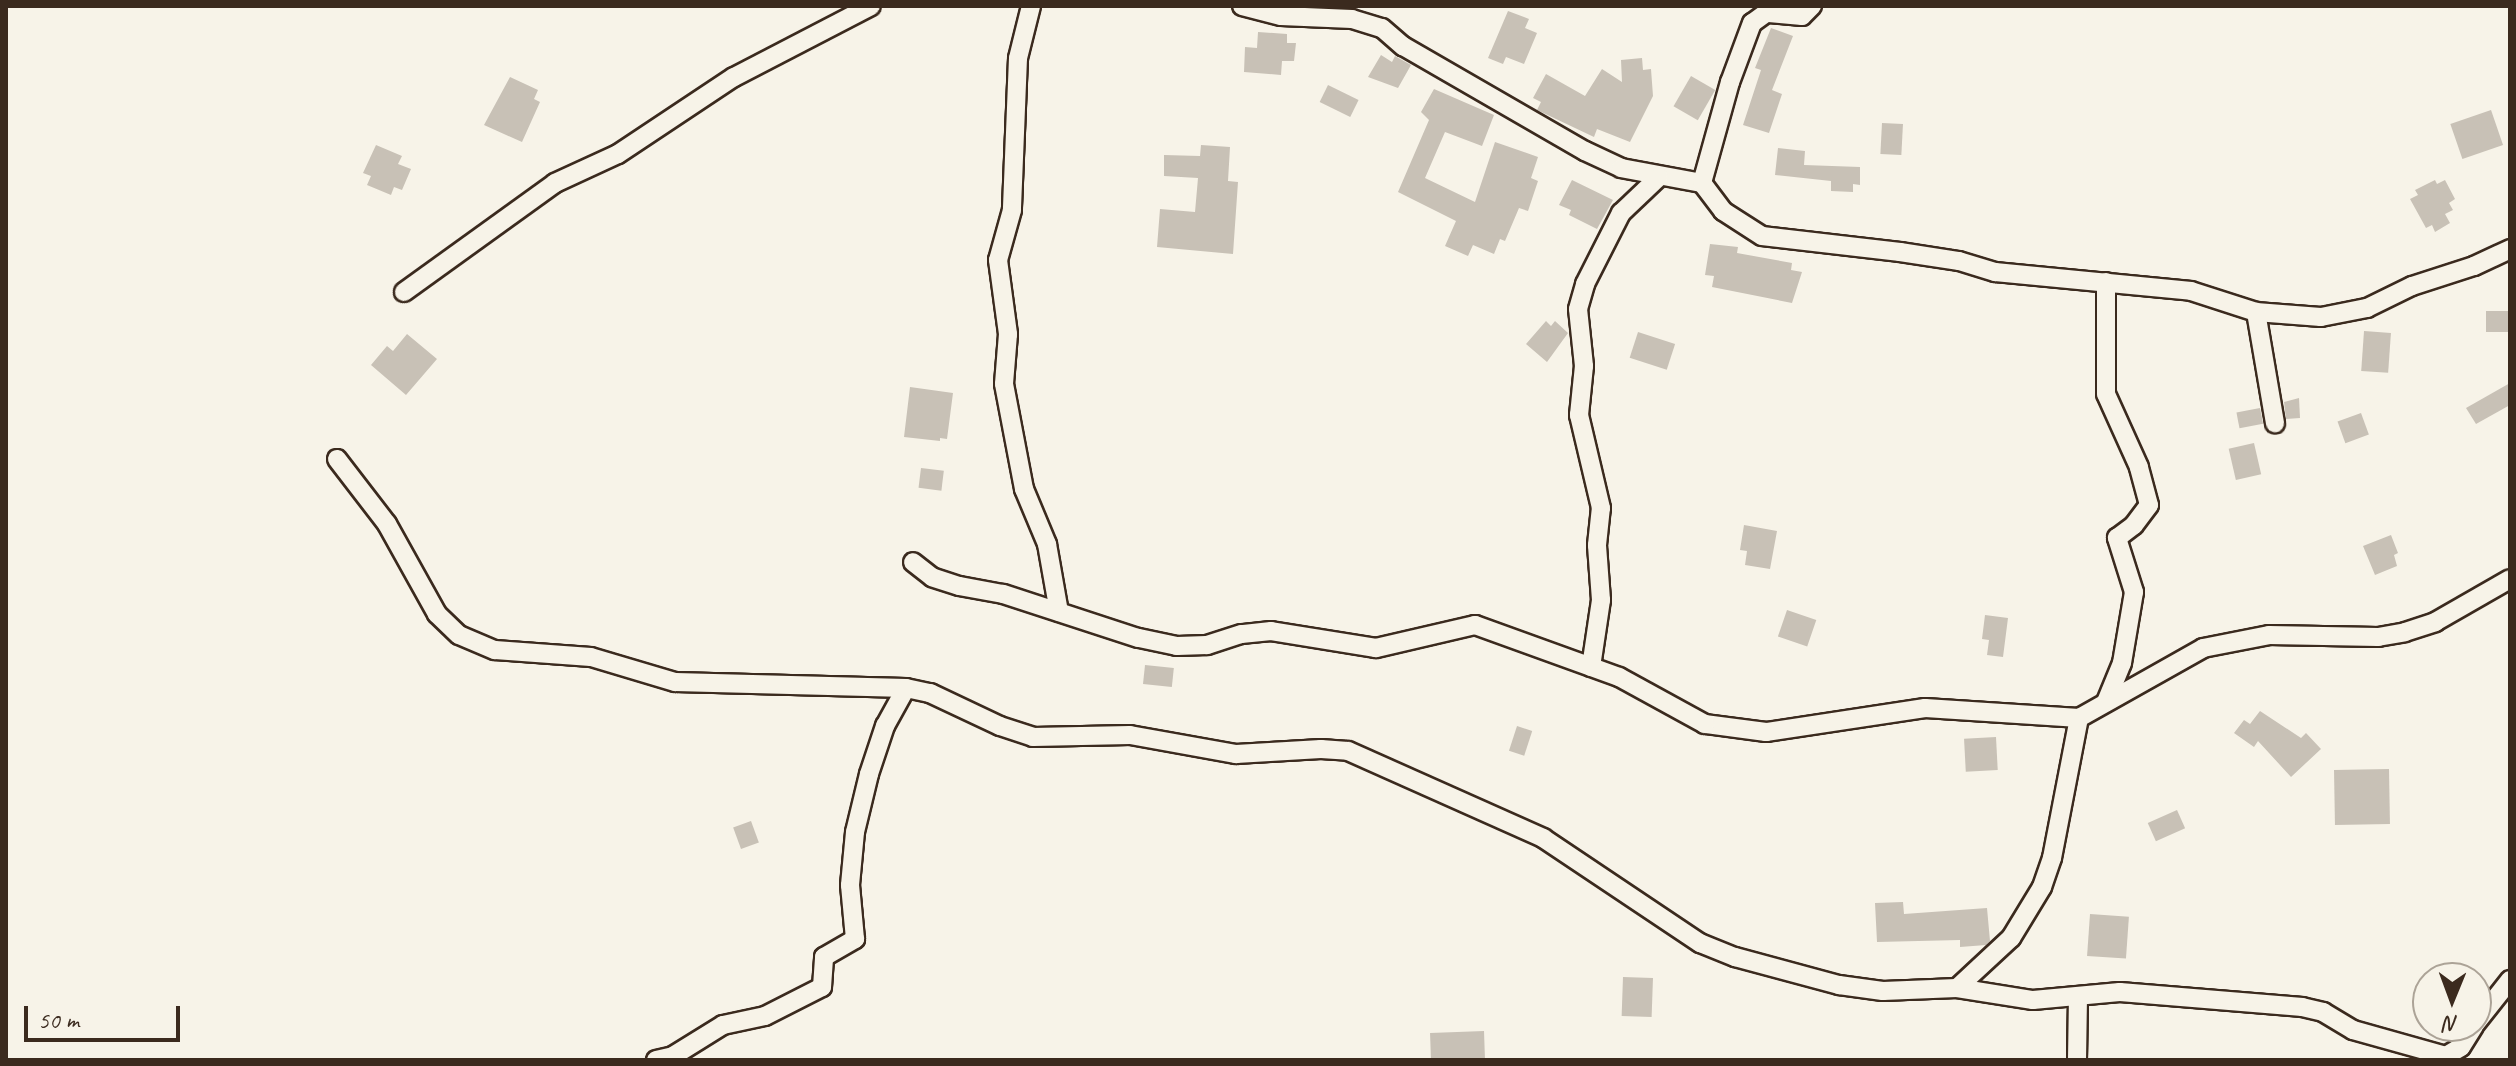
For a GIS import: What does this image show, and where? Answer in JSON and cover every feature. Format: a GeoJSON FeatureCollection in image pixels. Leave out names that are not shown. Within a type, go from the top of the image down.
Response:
{"type":"FeatureCollection","features":[{"type":"Feature","properties":{"kind":"street"},"geometry":{"type":"LineString","coordinates":[[404,292],[555,183],[618,154],[734,77],[871,6]]}},
{"type":"Feature","properties":{"kind":"street"},"geometry":{"type":"LineString","coordinates":[[1031,6],[1018,58],[1012,210],[999,245],[998,260],[1008,334],[1004,384],[1024,489],[1047,544],[1059,612]]}},
{"type":"Feature","properties":{"kind":"street"},"geometry":{"type":"LineString","coordinates":[[1242,6],[1281,16],[1352,19],[1382,28],[1403,46],[1559,137],[1621,168],[1702,183],[1723,211],[1762,236],[1959,261],[1995,272],[2191,291],[2256,312],[2321,317],[2367,308],[2412,286],[2474,266],[2510,249]]}},
{"type":"Feature","properties":{"kind":"street"},"geometry":{"type":"LineString","coordinates":[[1702,183],[1730,82],[1752,23],[1766,13],[1802,16],[1812,6]]}},
{"type":"Feature","properties":{"kind":"street"},"geometry":{"type":"LineString","coordinates":[[1591,667],[1601,600],[1597,545],[1601,496],[1581,430],[1584,366],[1578,309],[1585,284],[1621,213],[1659,177]]}},
{"type":"Feature","properties":{"kind":"street"},"geometry":{"type":"LineString","coordinates":[[2106,282],[2106,394],[2139,467],[2149,505],[2134,525],[2117,538],[2134,592],[2122,663],[2106,702]]}},
{"type":"Feature","properties":{"kind":"street"},"geometry":{"type":"LineString","coordinates":[[2256,312],[2275,423]]}},
{"type":"Feature","properties":{"kind":"street"},"geometry":{"type":"LineString","coordinates":[[337,459],[387,524],[437,614],[459,635],[495,650],[591,657],[675,682],[906,688],[930,693],[1000,726],[1033,737],[1130,735],[1236,754],[1321,749],[1348,751],[1543,838],[1673,927],[1735,957],[1862,989],[1957,988],[2017,999],[2134,992],[2313,1008],[2353,1030],[2446,1056],[2464,1042]]}},
{"type":"Feature","properties":{"kind":"street"},"geometry":{"type":"LineString","coordinates":[[913,562],[932,577],[1059,612],[1138,638],[1177,646],[1207,645],[1241,634],[1271,631],[1376,648],[1475,625],[1619,677],[1705,724],[1766,732],[1925,708],[2079,718],[2203,648],[2269,635],[2378,637],[2405,632],[2435,622],[2510,579]]}},
{"type":"Feature","properties":{"kind":"street"},"geometry":{"type":"LineString","coordinates":[[656,1060],[673,1056],[723,1025],[765,1016],[822,987],[824,957],[855,939],[850,885],[855,832],[885,726],[906,688]]}},
{"type":"Feature","properties":{"kind":"street"},"geometry":{"type":"LineString","coordinates":[[1957,988],[2011,938],[2042,887],[2052,858],[2079,718]]}},
{"type":"Feature","properties":{"kind":"street"},"geometry":{"type":"LineString","coordinates":[[2492,1003],[2510,980]]}},
{"type":"Feature","properties":{"kind":"street"},"geometry":{"type":"LineString","coordinates":[[2077,1060],[2078,997]]}},
{"type":"Feature","properties":{"kind":"building"},"geometry":{"type":"Polygon","coordinates":[[[1508,11],[1529,19],[1525,28],[1537,33],[1524,64],[1506,57],[1503,64],[1488,58],[1508,11]]]}},
{"type":"Feature","properties":{"kind":"building"},"geometry":{"type":"Polygon","coordinates":[[[1771,28],[1793,36],[1772,90],[1782,94],[1769,133],[1743,125],[1761,70],[1755,68],[1771,28]]]}},
{"type":"Feature","properties":{"kind":"building"},"geometry":{"type":"Polygon","coordinates":[[[1258,32],[1287,34],[1287,43],[1296,43],[1294,61],[1282,61],[1281,75],[1244,72],[1245,47],[1257,48],[1258,32]]]}},
{"type":"Feature","properties":{"kind":"building"},"geometry":{"type":"Polygon","coordinates":[[[1381,55],[1392,62],[1395,56],[1411,65],[1398,88],[1368,77],[1381,55]]]}},
{"type":"Feature","properties":{"kind":"building"},"geometry":{"type":"Polygon","coordinates":[[[1642,58],[1643,70],[1651,69],[1653,96],[1630,142],[1597,129],[1594,137],[1537,110],[1541,102],[1533,98],[1546,74],[1585,96],[1602,69],[1622,82],[1621,60],[1642,58]]]}},
{"type":"Feature","properties":{"kind":"building"},"geometry":{"type":"Polygon","coordinates":[[[1691,76],[1715,90],[1698,120],[1674,106],[1691,76]]]}},
{"type":"Feature","properties":{"kind":"building"},"geometry":{"type":"Polygon","coordinates":[[[510,77],[538,90],[534,99],[540,102],[522,142],[484,125],[510,77]]]}},
{"type":"Feature","properties":{"kind":"building"},"geometry":{"type":"Polygon","coordinates":[[[1328,85],[1359,100],[1350,117],[1320,102],[1328,85]]]}},
{"type":"Feature","properties":{"kind":"building"},"geometry":{"type":"Polygon","coordinates":[[[1434,89],[1494,115],[1482,146],[1445,132],[1425,178],[1475,202],[1495,142],[1538,157],[1531,178],[1538,181],[1528,211],[1519,208],[1505,241],[1500,239],[1494,254],[1473,245],[1468,256],[1445,246],[1456,221],[1398,192],[1429,120],[1421,112],[1434,89]]]}},
{"type":"Feature","properties":{"kind":"building"},"geometry":{"type":"Polygon","coordinates":[[[2491,110],[2503,145],[2462,159],[2450,124],[2491,110]]]}},
{"type":"Feature","properties":{"kind":"building"},"geometry":{"type":"Polygon","coordinates":[[[1882,123],[1903,124],[1901,155],[1880,154],[1882,123]]]}},
{"type":"Feature","properties":{"kind":"building"},"geometry":{"type":"Polygon","coordinates":[[[376,145],[402,156],[398,164],[411,169],[402,190],[394,187],[391,195],[367,185],[371,176],[363,173],[376,145]]]}},
{"type":"Feature","properties":{"kind":"building"},"geometry":{"type":"Polygon","coordinates":[[[1201,145],[1230,147],[1228,181],[1238,182],[1233,254],[1157,247],[1160,209],[1195,212],[1198,178],[1164,176],[1164,155],[1200,156],[1201,145]]]}},
{"type":"Feature","properties":{"kind":"building"},"geometry":{"type":"Polygon","coordinates":[[[1778,148],[1805,151],[1804,165],[1860,167],[1860,185],[1853,184],[1853,192],[1831,191],[1831,181],[1775,175],[1778,148]]]}},
{"type":"Feature","properties":{"kind":"building"},"geometry":{"type":"Polygon","coordinates":[[[1572,180],[1613,200],[1597,229],[1569,215],[1571,210],[1559,205],[1572,180]]]}},
{"type":"Feature","properties":{"kind":"building"},"geometry":{"type":"Polygon","coordinates":[[[2435,180],[2437,184],[2445,180],[2455,199],[2449,203],[2453,210],[2445,214],[2450,223],[2435,232],[2432,225],[2426,228],[2410,199],[2418,195],[2415,190],[2435,180]]]}},
{"type":"Feature","properties":{"kind":"building"},"geometry":{"type":"Polygon","coordinates":[[[1710,244],[1738,247],[1737,253],[1792,263],[1791,270],[1802,272],[1792,303],[1712,287],[1714,276],[1705,275],[1710,244]]]}},
{"type":"Feature","properties":{"kind":"building"},"geometry":{"type":"Polygon","coordinates":[[[2486,311],[2510,311],[2510,332],[2486,332],[2486,311]]]}},
{"type":"Feature","properties":{"kind":"building"},"geometry":{"type":"Polygon","coordinates":[[[1546,321],[1551,326],[1555,321],[1568,333],[1547,362],[1526,344],[1546,321]]]}},
{"type":"Feature","properties":{"kind":"building"},"geometry":{"type":"Polygon","coordinates":[[[2364,331],[2391,333],[2388,373],[2361,371],[2364,331]]]}},
{"type":"Feature","properties":{"kind":"building"},"geometry":{"type":"Polygon","coordinates":[[[1638,332],[1675,344],[1667,370],[1630,358],[1638,332]]]}},
{"type":"Feature","properties":{"kind":"building"},"geometry":{"type":"Polygon","coordinates":[[[407,334],[437,359],[406,395],[371,365],[387,346],[393,351],[407,334]]]}},
{"type":"Feature","properties":{"kind":"building"},"geometry":{"type":"Polygon","coordinates":[[[2510,383],[2510,405],[2476,424],[2466,408],[2510,383]]]}},
{"type":"Feature","properties":{"kind":"building"},"geometry":{"type":"Polygon","coordinates":[[[910,387],[953,393],[947,439],[904,437],[910,387]]]}},
{"type":"Feature","properties":{"kind":"building"},"geometry":{"type":"Polygon","coordinates":[[[2299,398],[2300,418],[2286,419],[2284,402],[2299,398]]]}},
{"type":"Feature","properties":{"kind":"building"},"geometry":{"type":"Polygon","coordinates":[[[2260,408],[2263,424],[2239,428],[2236,413],[2260,408]]]}},
{"type":"Feature","properties":{"kind":"building"},"geometry":{"type":"Polygon","coordinates":[[[2361,413],[2369,435],[2345,443],[2338,422],[2361,413]]]}},
{"type":"Feature","properties":{"kind":"building"},"geometry":{"type":"Polygon","coordinates":[[[2254,443],[2261,474],[2236,480],[2229,449],[2254,443]]]}},
{"type":"Feature","properties":{"kind":"building"},"geometry":{"type":"Polygon","coordinates":[[[921,468],[944,471],[941,491],[919,488],[921,468]]]}},
{"type":"Feature","properties":{"kind":"building"},"geometry":{"type":"Polygon","coordinates":[[[1744,525],[1777,531],[1770,569],[1745,565],[1747,551],[1740,550],[1744,525]]]}},
{"type":"Feature","properties":{"kind":"building"},"geometry":{"type":"Polygon","coordinates":[[[2391,535],[2398,553],[2394,555],[2397,566],[2375,575],[2363,546],[2391,535]]]}},
{"type":"Feature","properties":{"kind":"building"},"geometry":{"type":"Polygon","coordinates":[[[1787,610],[1816,620],[1807,647],[1778,636],[1787,610]]]}},
{"type":"Feature","properties":{"kind":"building"},"geometry":{"type":"Polygon","coordinates":[[[1985,615],[2008,618],[2003,657],[1987,655],[1989,640],[1982,639],[1985,615]]]}},
{"type":"Feature","properties":{"kind":"building"},"geometry":{"type":"Polygon","coordinates":[[[1145,665],[1174,668],[1172,687],[1143,684],[1145,665]]]}},
{"type":"Feature","properties":{"kind":"building"},"geometry":{"type":"Polygon","coordinates":[[[2260,711],[2301,738],[2306,733],[2321,749],[2291,777],[2258,741],[2254,747],[2234,733],[2244,720],[2250,724],[2260,711]]]}},
{"type":"Feature","properties":{"kind":"building"},"geometry":{"type":"Polygon","coordinates":[[[1517,726],[1532,731],[1524,756],[1509,751],[1517,726]]]}},
{"type":"Feature","properties":{"kind":"building"},"geometry":{"type":"Polygon","coordinates":[[[1996,737],[1998,770],[1966,772],[1964,739],[1996,737]]]}},
{"type":"Feature","properties":{"kind":"building"},"geometry":{"type":"Polygon","coordinates":[[[2389,769],[2390,824],[2335,825],[2334,770],[2389,769]]]}},
{"type":"Feature","properties":{"kind":"building"},"geometry":{"type":"Polygon","coordinates":[[[2177,810],[2185,828],[2156,841],[2148,823],[2177,810]]]}},
{"type":"Feature","properties":{"kind":"building"},"geometry":{"type":"Polygon","coordinates":[[[751,821],[759,843],[741,849],[733,827],[751,821]]]}},
{"type":"Feature","properties":{"kind":"building"},"geometry":{"type":"Polygon","coordinates":[[[1903,902],[1904,914],[1987,908],[1990,941],[1986,945],[1960,947],[1960,940],[1877,942],[1875,903],[1903,902]]]}},
{"type":"Feature","properties":{"kind":"building"},"geometry":{"type":"Polygon","coordinates":[[[2090,914],[2129,917],[2126,959],[2087,956],[2090,914]]]}},
{"type":"Feature","properties":{"kind":"building"},"geometry":{"type":"Polygon","coordinates":[[[1623,977],[1653,978],[1652,1017],[1622,1016],[1623,977]]]}},
{"type":"Feature","properties":{"kind":"building"},"geometry":{"type":"Polygon","coordinates":[[[1484,1031],[1485,1060],[1431,1060],[1430,1033],[1484,1031]]]}}]}
